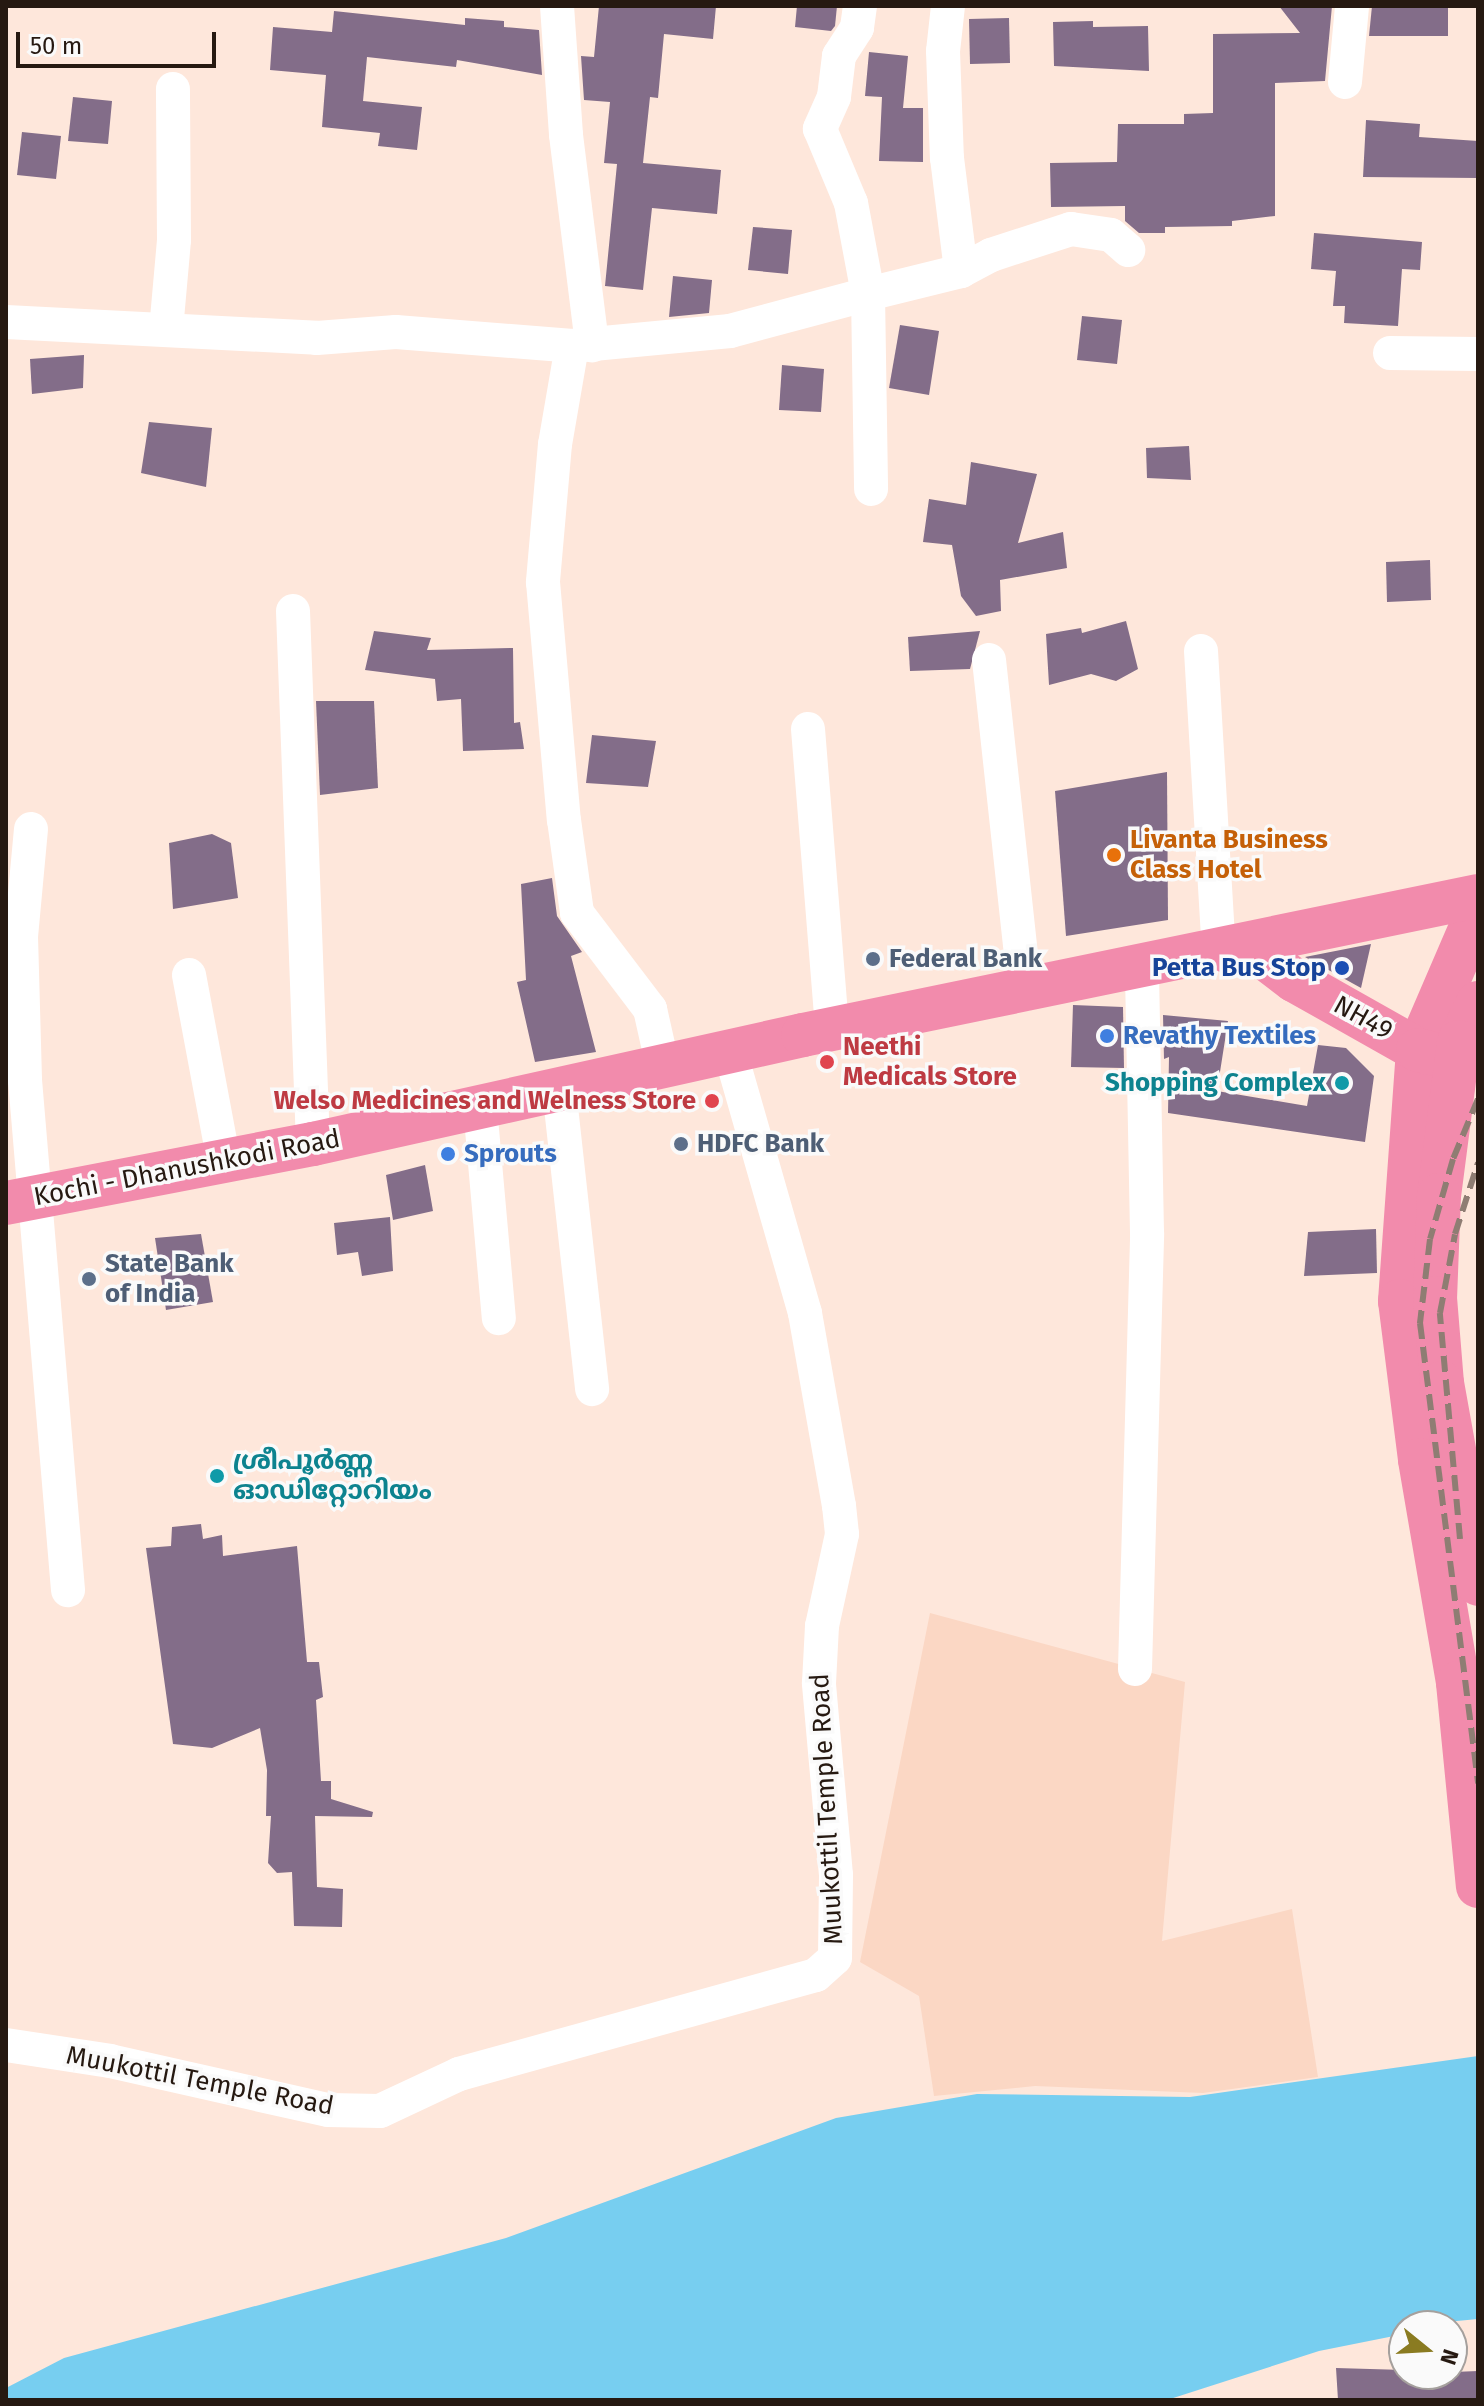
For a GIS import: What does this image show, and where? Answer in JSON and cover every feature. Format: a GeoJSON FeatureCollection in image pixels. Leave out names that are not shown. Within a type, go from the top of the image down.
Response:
{"type":"FeatureCollection","features":[{"type":"Feature","properties":{"kind":"highway","name":"Kochi - Dhanushkodi Road"},"geometry":{"type":"LineString","coordinates":[[22,1200],[313,1144],[832,1030],[1025,994],[1142,968],[1247,954],[1478,896]]}},
{"type":"Feature","properties":{"kind":"highway"},"geometry":{"type":"LineString","coordinates":[[1478,911],[1452,1072],[1439,1195],[1435,1298],[1442,1383],[1478,1584]]}},
{"type":"Feature","properties":{"kind":"highway","name":"NH49"},"geometry":{"type":"LineString","coordinates":[[1247,954],[1452,1072]]}},
{"type":"Feature","properties":{"kind":"highway"},"geometry":{"type":"LineString","coordinates":[[1478,1003],[1452,1072],[1400,1301],[1420,1460],[1458,1683],[1475,1812],[1478,1886]]}},
{"type":"Feature","properties":{"kind":"street"},"geometry":{"type":"LineString","coordinates":[[557,6],[582,346],[555,444],[543,582],[564,820],[577,913],[650,1009],[663,1067]]}},
{"type":"Feature","properties":{"kind":"street"},"geometry":{"type":"LineString","coordinates":[[860,6],[857,28],[839,56],[834,97],[820,129],[851,203],[868,294],[871,489]]}},
{"type":"Feature","properties":{"kind":"street"},"geometry":{"type":"LineString","coordinates":[[948,6],[943,51],[947,158],[961,271]]}},
{"type":"Feature","properties":{"kind":"street"},"geometry":{"type":"LineString","coordinates":[[1345,82],[1352,6]]}},
{"type":"Feature","properties":{"kind":"street"},"geometry":{"type":"LineString","coordinates":[[166,330],[174,240],[173,89]]}},
{"type":"Feature","properties":{"kind":"street"},"geometry":{"type":"LineString","coordinates":[[6,322],[317,338],[396,332],[582,346],[730,331],[961,271],[991,255],[1071,229],[1111,235],[1128,250]]}},
{"type":"Feature","properties":{"kind":"street"},"geometry":{"type":"LineString","coordinates":[[1390,353],[1478,354]]}},
{"type":"Feature","properties":{"kind":"street"},"geometry":{"type":"LineString","coordinates":[[293,611],[313,1144]]}},
{"type":"Feature","properties":{"kind":"street"},"geometry":{"type":"LineString","coordinates":[[1201,651],[1247,954]]}},
{"type":"Feature","properties":{"kind":"street"},"geometry":{"type":"LineString","coordinates":[[989,660],[1025,994]]}},
{"type":"Feature","properties":{"kind":"street"},"geometry":{"type":"LineString","coordinates":[[808,729],[832,1030]]}},
{"type":"Feature","properties":{"kind":"street"},"geometry":{"type":"LineString","coordinates":[[31,829],[21,936],[25,1080],[22,1200],[68,1590]]}},
{"type":"Feature","properties":{"kind":"street"},"geometry":{"type":"LineString","coordinates":[[1135,1669],[1147,1233],[1142,968]]}},
{"type":"Feature","properties":{"kind":"street"},"geometry":{"type":"LineString","coordinates":[[189,975],[224,1162]]}},
{"type":"Feature","properties":{"kind":"street","name":"Muukottil Temple Road"},"geometry":{"type":"LineString","coordinates":[[6,2045],[110,2061],[328,2110],[380,2111],[459,2074],[816,1975],[835,1958],[836,1875],[819,1683],[822,1626],[842,1534],[839,1506],[805,1313],[730,1052]]}},
{"type":"Feature","properties":{"kind":"street"},"geometry":{"type":"LineString","coordinates":[[559,1089],[592,1389]]}},
{"type":"Feature","properties":{"kind":"street"},"geometry":{"type":"LineString","coordinates":[[480,1107],[499,1318]]}},
{"type":"Feature","properties":{"kind":"shaded area"},"geometry":{"type":"Polygon","coordinates":[[[930,1613],[1185,1682],[1162,1941],[1292,1909],[1318,2077],[1203,2093],[1035,2086],[934,2096],[919,1996],[860,1962],[930,1613]]]}},
{"type":"Feature","properties":{"kind":"water"},"geometry":{"type":"Polygon","coordinates":[[[1478,2056],[1478,2319],[1468,2320],[1468,2310],[1388,2310],[1388,2337],[1319,2351],[1167,2400],[6,2400],[6,2388],[64,2358],[506,2238],[836,2118],[977,2094],[1190,2097],[1478,2056]]]}},
{"type":"Feature","properties":{"kind":"building"},"geometry":{"type":"Polygon","coordinates":[[[599,6],[716,6],[713,39],[664,34],[658,98],[650,97],[643,163],[721,170],[717,214],[652,208],[643,290],[605,286],[617,164],[604,163],[610,102],[584,100],[581,56],[594,57],[599,6]]]}},
{"type":"Feature","properties":{"kind":"building"},"geometry":{"type":"Polygon","coordinates":[[[797,6],[837,6],[835,26],[831,31],[795,27],[797,6]]]}},
{"type":"Feature","properties":{"kind":"building"},"geometry":{"type":"Polygon","coordinates":[[[1279,6],[1332,6],[1325,81],[1275,83],[1275,216],[1232,221],[1232,226],[1165,227],[1165,233],[1139,233],[1125,221],[1125,206],[1051,207],[1050,163],[1117,162],[1118,124],[1184,124],[1184,114],[1213,113],[1213,34],[1300,33],[1279,6]]]}},
{"type":"Feature","properties":{"kind":"building"},"geometry":{"type":"Polygon","coordinates":[[[1372,6],[1448,6],[1448,36],[1369,36],[1372,6]]]}},
{"type":"Feature","properties":{"kind":"building"},"geometry":{"type":"Polygon","coordinates":[[[334,11],[465,25],[465,18],[504,21],[504,27],[539,30],[542,75],[457,60],[456,67],[367,57],[363,101],[422,107],[417,150],[378,146],[380,133],[322,127],[326,75],[270,70],[273,27],[332,32],[334,11]]]}},
{"type":"Feature","properties":{"kind":"building"},"geometry":{"type":"Polygon","coordinates":[[[1009,18],[1010,63],[970,64],[969,19],[1009,18]]]}},
{"type":"Feature","properties":{"kind":"building"},"geometry":{"type":"Polygon","coordinates":[[[1093,21],[1093,27],[1148,26],[1149,71],[1054,66],[1053,22],[1093,21]]]}},
{"type":"Feature","properties":{"kind":"building"},"geometry":{"type":"Polygon","coordinates":[[[869,52],[908,56],[903,108],[923,108],[923,162],[879,161],[882,97],[865,96],[869,52]]]}},
{"type":"Feature","properties":{"kind":"building"},"geometry":{"type":"Polygon","coordinates":[[[73,97],[112,101],[108,144],[68,141],[73,97]]]}},
{"type":"Feature","properties":{"kind":"building"},"geometry":{"type":"Polygon","coordinates":[[[1366,120],[1420,124],[1419,137],[1478,141],[1478,178],[1363,177],[1366,120]]]}},
{"type":"Feature","properties":{"kind":"building"},"geometry":{"type":"Polygon","coordinates":[[[22,132],[61,136],[56,179],[17,175],[22,132]]]}},
{"type":"Feature","properties":{"kind":"building"},"geometry":{"type":"Polygon","coordinates":[[[753,227],[792,230],[788,274],[748,270],[753,227]]]}},
{"type":"Feature","properties":{"kind":"building"},"geometry":{"type":"Polygon","coordinates":[[[1314,233],[1422,242],[1420,270],[1402,269],[1398,326],[1344,323],[1345,306],[1333,306],[1336,271],[1311,269],[1314,233]]]}},
{"type":"Feature","properties":{"kind":"building"},"geometry":{"type":"Polygon","coordinates":[[[673,276],[712,280],[709,313],[669,317],[673,276]]]}},
{"type":"Feature","properties":{"kind":"building"},"geometry":{"type":"Polygon","coordinates":[[[1082,316],[1122,320],[1117,364],[1077,360],[1082,316]]]}},
{"type":"Feature","properties":{"kind":"building"},"geometry":{"type":"Polygon","coordinates":[[[900,325],[939,331],[929,395],[889,388],[900,325]]]}},
{"type":"Feature","properties":{"kind":"building"},"geometry":{"type":"Polygon","coordinates":[[[84,355],[83,388],[32,394],[30,359],[84,355]]]}},
{"type":"Feature","properties":{"kind":"building"},"geometry":{"type":"Polygon","coordinates":[[[782,365],[824,369],[821,412],[779,410],[782,365]]]}},
{"type":"Feature","properties":{"kind":"building"},"geometry":{"type":"Polygon","coordinates":[[[149,422],[212,428],[206,487],[141,473],[149,422]]]}},
{"type":"Feature","properties":{"kind":"building"},"geometry":{"type":"Polygon","coordinates":[[[1189,446],[1191,480],[1147,478],[1146,448],[1189,446]]]}},
{"type":"Feature","properties":{"kind":"building"},"geometry":{"type":"Polygon","coordinates":[[[971,462],[1037,474],[1018,543],[1063,532],[1067,568],[1000,580],[1001,611],[976,616],[961,596],[952,545],[923,542],[929,499],[966,505],[971,462]]]}},
{"type":"Feature","properties":{"kind":"building"},"geometry":{"type":"Polygon","coordinates":[[[1430,560],[1431,600],[1387,602],[1386,562],[1430,560]]]}},
{"type":"Feature","properties":{"kind":"building"},"geometry":{"type":"Polygon","coordinates":[[[1126,621],[1138,669],[1116,681],[1091,674],[1049,685],[1046,634],[1081,628],[1082,633],[1126,621]]]}},
{"type":"Feature","properties":{"kind":"building"},"geometry":{"type":"Polygon","coordinates":[[[374,631],[431,638],[427,650],[513,648],[514,723],[520,722],[524,749],[463,751],[461,699],[437,701],[435,679],[365,670],[374,631]]]}},
{"type":"Feature","properties":{"kind":"building"},"geometry":{"type":"Polygon","coordinates":[[[980,631],[970,669],[910,671],[908,637],[980,631]]]}},
{"type":"Feature","properties":{"kind":"building"},"geometry":{"type":"Polygon","coordinates":[[[316,701],[374,701],[378,788],[320,795],[316,701]]]}},
{"type":"Feature","properties":{"kind":"building"},"geometry":{"type":"Polygon","coordinates":[[[592,735],[656,741],[648,787],[586,783],[592,735]]]}},
{"type":"Feature","properties":{"kind":"building","name":"Livanta Business Class Hotel"},"geometry":{"type":"Polygon","coordinates":[[[1167,772],[1168,920],[1066,936],[1055,791],[1167,772]]]}},
{"type":"Feature","properties":{"kind":"building"},"geometry":{"type":"Polygon","coordinates":[[[212,834],[231,843],[238,898],[173,909],[169,843],[212,834]]]}},
{"type":"Feature","properties":{"kind":"building"},"geometry":{"type":"Polygon","coordinates":[[[552,878],[557,916],[582,952],[571,956],[596,1052],[535,1062],[517,982],[526,980],[521,884],[552,878]]]}},
{"type":"Feature","properties":{"kind":"building"},"geometry":{"type":"Polygon","coordinates":[[[1371,944],[1361,988],[1305,957],[1371,944]]]}},
{"type":"Feature","properties":{"kind":"building","name":"Revathy Textiles"},"geometry":{"type":"Polygon","coordinates":[[[1073,1005],[1123,1007],[1124,1068],[1071,1067],[1073,1005]]]}},
{"type":"Feature","properties":{"kind":"building","name":"Shopping Complex"},"geometry":{"type":"Polygon","coordinates":[[[1163,1015],[1228,1021],[1217,1091],[1307,1106],[1318,1045],[1346,1048],[1374,1076],[1365,1142],[1168,1113],[1169,1057],[1164,1059],[1163,1015]]]}},
{"type":"Feature","properties":{"kind":"building"},"geometry":{"type":"Polygon","coordinates":[[[425,1165],[433,1211],[393,1220],[386,1175],[425,1165]]]}},
{"type":"Feature","properties":{"kind":"building"},"geometry":{"type":"Polygon","coordinates":[[[390,1217],[393,1271],[362,1276],[358,1252],[337,1255],[334,1223],[390,1217]]]}},
{"type":"Feature","properties":{"kind":"building"},"geometry":{"type":"Polygon","coordinates":[[[1376,1229],[1377,1273],[1304,1276],[1308,1232],[1376,1229]]]}},
{"type":"Feature","properties":{"kind":"building"},"geometry":{"type":"Polygon","coordinates":[[[201,1234],[213,1302],[166,1310],[155,1238],[201,1234]]]}},
{"type":"Feature","properties":{"kind":"building"},"geometry":{"type":"Polygon","coordinates":[[[201,1524],[203,1539],[222,1535],[223,1556],[297,1546],[307,1662],[319,1662],[323,1697],[316,1700],[321,1781],[331,1781],[331,1799],[373,1812],[372,1817],[315,1816],[317,1887],[343,1889],[342,1927],[294,1926],[292,1872],[277,1873],[268,1863],[271,1816],[266,1816],[267,1770],[260,1728],[212,1748],[173,1744],[146,1548],[171,1546],[172,1527],[201,1524]]]}},
{"type":"Feature","properties":{"kind":"building"},"geometry":{"type":"Polygon","coordinates":[[[1336,2368],[1388,2370],[1388,2390],[1468,2390],[1468,2371],[1478,2371],[1478,2400],[1338,2400],[1336,2368]]]}},
{"type":"Feature","properties":{"kind":"railway"},"geometry":{"type":"LineString","coordinates":[[1478,1099],[1453,1159],[1430,1239],[1420,1323],[1478,1783]]}},
{"type":"Feature","properties":{"kind":"railway"},"geometry":{"type":"LineString","coordinates":[[1460,1539],[1440,1313],[1455,1234],[1478,1163]]}},
{"type":"Feature","properties":{"kind":"place","name":"Livanta Business Class Hotel"},"geometry":{"type":"Point","coordinates":[1114,855]}},
{"type":"Feature","properties":{"kind":"place","name":"Federal Bank"},"geometry":{"type":"Point","coordinates":[873,959]}},
{"type":"Feature","properties":{"kind":"place","name":"Petta Bus Stop"},"geometry":{"type":"Point","coordinates":[1342,968]}},
{"type":"Feature","properties":{"kind":"place","name":"Revathy Textiles"},"geometry":{"type":"Point","coordinates":[1107,1036]}},
{"type":"Feature","properties":{"kind":"place","name":"Neethi Medicals Store"},"geometry":{"type":"Point","coordinates":[827,1062]}},
{"type":"Feature","properties":{"kind":"place","name":"Shopping Complex"},"geometry":{"type":"Point","coordinates":[1342,1083]}},
{"type":"Feature","properties":{"kind":"place","name":"Welso Medicines and Welness Store"},"geometry":{"type":"Point","coordinates":[712,1101]}},
{"type":"Feature","properties":{"kind":"place","name":"HDFC Bank"},"geometry":{"type":"Point","coordinates":[681,1144]}},
{"type":"Feature","properties":{"kind":"place","name":"Sprouts"},"geometry":{"type":"Point","coordinates":[448,1154]}},
{"type":"Feature","properties":{"kind":"place","name":"State Bank of India"},"geometry":{"type":"Point","coordinates":[89,1279]}},
{"type":"Feature","properties":{"kind":"place","name":"ശ്രീപൂർണ്ണ ഓഡിറ്റോറിയം"},"geometry":{"type":"Point","coordinates":[217,1476]}}]}
